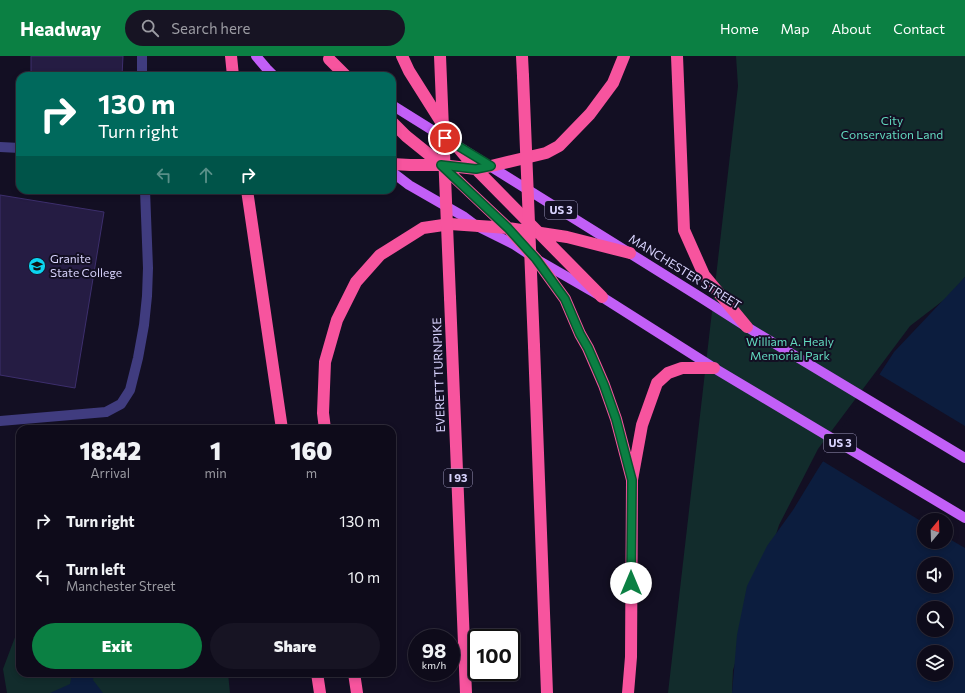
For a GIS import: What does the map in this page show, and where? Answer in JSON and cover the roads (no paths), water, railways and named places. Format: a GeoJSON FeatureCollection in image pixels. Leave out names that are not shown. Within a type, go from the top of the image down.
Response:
{"type":"FeatureCollection","features":[{"type":"Feature","properties":{"kind":"highway"},"geometry":{"type":"LineString","coordinates":[[231,56],[233,72]]}},
{"type":"Feature","properties":{"kind":"highway"},"geometry":{"type":"LineString","coordinates":[[402,56],[408,71],[455,144],[476,169],[602,297]]}},
{"type":"Feature","properties":{"kind":"highway","name":"EVERETT TURNPIKE"},"geometry":{"type":"LineString","coordinates":[[440,56],[466,693]]}},
{"type":"Feature","properties":{"kind":"highway"},"geometry":{"type":"LineString","coordinates":[[522,56],[547,693]]}},
{"type":"Feature","properties":{"kind":"highway"},"geometry":{"type":"LineString","coordinates":[[396,164],[441,165],[476,169],[546,153],[559,146],[590,114],[613,83],[624,56]]}},
{"type":"Feature","properties":{"kind":"highway"},"geometry":{"type":"LineString","coordinates":[[677,56],[684,230],[704,275],[747,327]]}},
{"type":"Feature","properties":{"kind":"highway"},"geometry":{"type":"LineString","coordinates":[[328,57],[342,72]]}},
{"type":"Feature","properties":{"kind":"highway"},"geometry":{"type":"LineString","coordinates":[[396,126],[441,165],[508,228],[536,259],[565,299],[604,385],[616,419],[632,480]]}},
{"type":"Feature","properties":{"kind":"highway"},"geometry":{"type":"LineString","coordinates":[[248,194],[281,425]]}},
{"type":"Feature","properties":{"kind":"highway"},"geometry":{"type":"LineString","coordinates":[[324,425],[323,413],[326,362],[337,320],[356,282],[380,255],[423,228],[450,224],[508,228],[567,237],[630,253]]}},
{"type":"Feature","properties":{"kind":"highway"},"geometry":{"type":"LineString","coordinates":[[628,693],[631,656],[632,480],[642,425],[657,384],[668,373],[682,368],[714,368]]}},
{"type":"Feature","properties":{"kind":"highway"},"geometry":{"type":"LineString","coordinates":[[318,677],[320,693]]}},
{"type":"Feature","properties":{"kind":"highway"},"geometry":{"type":"LineString","coordinates":[[354,677],[356,693]]}},
{"type":"Feature","properties":{"kind":"main road"},"geometry":{"type":"LineString","coordinates":[[256,56],[269,72]]}},
{"type":"Feature","properties":{"kind":"main road"},"geometry":{"type":"LineString","coordinates":[[328,57],[346,72]]}},
{"type":"Feature","properties":{"kind":"main road","name":"MANCHESTER STREET"},"geometry":{"type":"LineString","coordinates":[[396,107],[747,327],[965,458]]}},
{"type":"Feature","properties":{"kind":"main road","name":"US 3"},"geometry":{"type":"LineString","coordinates":[[396,175],[409,185],[463,216],[475,226],[515,245],[536,259],[602,297],[714,368],[965,518]]}},
{"type":"Feature","properties":{"kind":"lane"},"geometry":{"type":"LineString","coordinates":[[142,56],[142,72]]}},
{"type":"Feature","properties":{"kind":"lane"},"geometry":{"type":"LineString","coordinates":[[0,146],[16,148]]}},
{"type":"Feature","properties":{"kind":"lane"},"geometry":{"type":"LineString","coordinates":[[0,421],[106,412],[121,404],[130,390],[144,325],[147,296],[148,268],[145,194]]}},
{"type":"Feature","properties":{"kind":"water"},"geometry":{"type":"Polygon","coordinates":[[[965,277],[965,693],[732,693],[737,635],[747,586],[767,546],[793,510],[894,352],[965,277]]]}},
{"type":"Feature","properties":{"kind":"water"},"geometry":{"type":"Polygon","coordinates":[[[71,677],[93,677],[93,680],[103,693],[50,693],[70,684],[71,677]]]}},
{"type":"Feature","properties":{"kind":"place","name":"Granite State College"},"geometry":{"type":"Point","coordinates":[37,266]}},
{"type":"Feature","properties":{"kind":"park label","name":"City Conservation Land"},"geometry":{"type":"Point","coordinates":[892,128]}},
{"type":"Feature","properties":{"kind":"park label","name":"William A. Healy Memorial Park"},"geometry":{"type":"Point","coordinates":[790,349]}}]}
